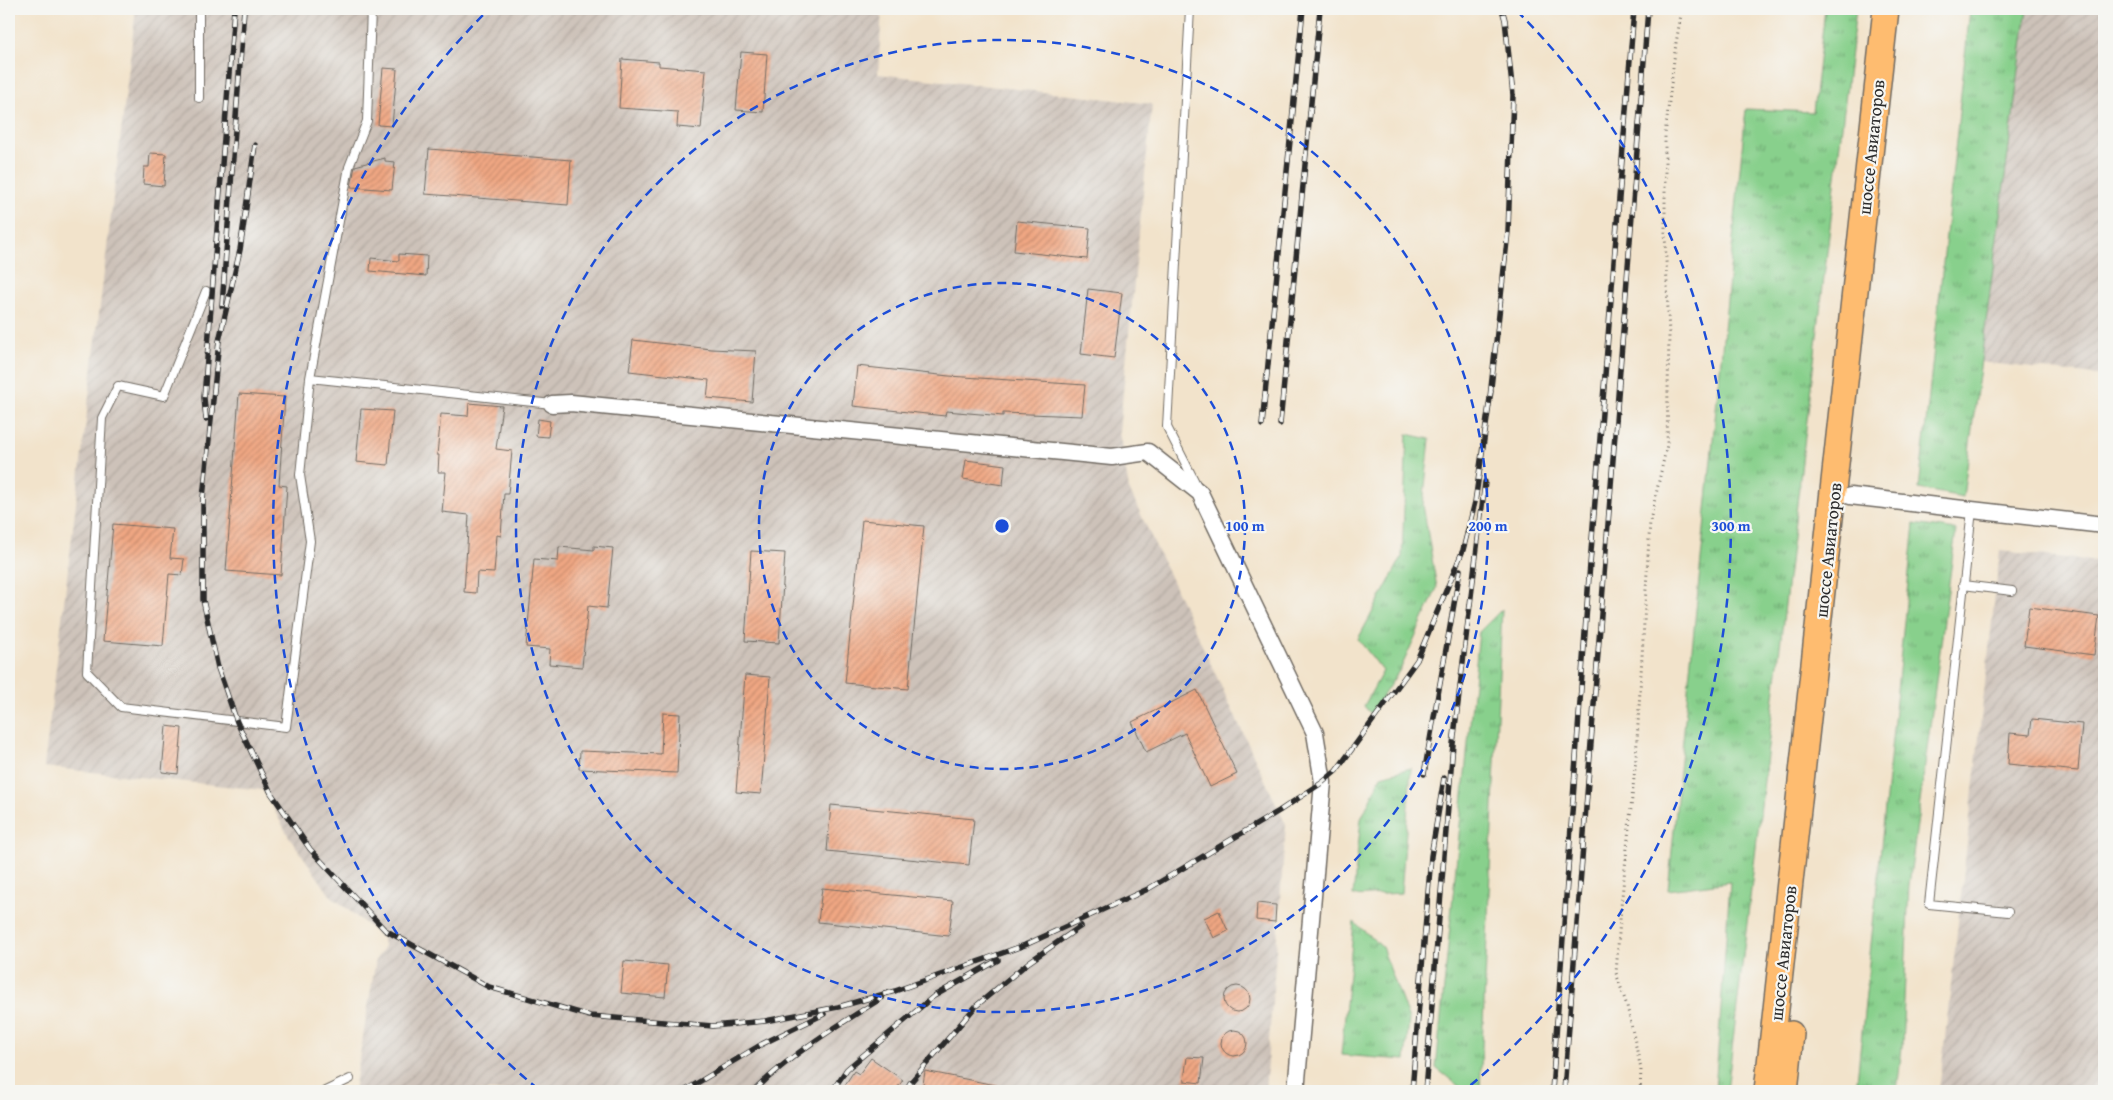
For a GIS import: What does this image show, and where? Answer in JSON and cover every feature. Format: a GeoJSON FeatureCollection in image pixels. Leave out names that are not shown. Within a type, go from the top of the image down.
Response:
{"type":"FeatureCollection","features":[{"type":"Feature","properties":{"kind":"main road","name":"шоссе Авиаторов"},"geometry":{"type":"LineString","coordinates":[[1767,1091],[1886,9]]}},
{"type":"Feature","properties":{"kind":"main road","name":"шоссе Авиаторов"},"geometry":{"type":"LineString","coordinates":[[1785,1091],[1904,9]]}},
{"type":"Feature","properties":{"kind":"street"},"geometry":{"type":"LineString","coordinates":[[552,404],[571,403],[1112,457],[1148,452],[1200,493],[1315,733],[1323,782],[1296,1091]]}},
{"type":"Feature","properties":{"kind":"street"},"geometry":{"type":"LineString","coordinates":[[1850,496],[2104,525]]}},
{"type":"Feature","properties":{"kind":"lane"},"geometry":{"type":"LineString","coordinates":[[199,9],[199,98]]}},
{"type":"Feature","properties":{"kind":"lane"},"geometry":{"type":"LineString","coordinates":[[206,290],[164,396],[118,386],[102,418],[87,672],[121,707],[286,726],[310,541],[300,475],[310,378],[350,167],[367,121],[370,9]]}},
{"type":"Feature","properties":{"kind":"lane"},"geometry":{"type":"LineString","coordinates":[[1190,9],[1167,427],[1200,493]]}},
{"type":"Feature","properties":{"kind":"lane"},"geometry":{"type":"LineString","coordinates":[[310,378],[552,404]]}},
{"type":"Feature","properties":{"kind":"lane"},"geometry":{"type":"LineString","coordinates":[[1972,510],[1929,904],[2008,912]]}},
{"type":"Feature","properties":{"kind":"lane"},"geometry":{"type":"LineString","coordinates":[[1963,585],[2012,591]]}},
{"type":"Feature","properties":{"kind":"lane"},"geometry":{"type":"LineString","coordinates":[[325,1091],[350,1080]]}},
{"type":"Feature","properties":{"kind":"path"},"geometry":{"type":"LineString","coordinates":[[1640,1091],[1641,1069],[1627,1006],[1616,973],[1636,758],[1650,520],[1667,445],[1669,336],[1665,234],[1665,135],[1682,9]]}},
{"type":"Feature","properties":{"kind":"shaded area"},"geometry":{"type":"Polygon","coordinates":[[[136,9],[882,9],[878,74],[1152,104],[1119,432],[1129,489],[1286,825],[1265,1091],[354,1091],[376,959],[384,948],[383,938],[330,895],[288,835],[263,790],[44,767],[136,9]]]}},
{"type":"Feature","properties":{"kind":"shaded area"},"geometry":{"type":"Polygon","coordinates":[[[2024,9],[2104,9],[2104,376],[1980,362],[2024,9]]]}},
{"type":"Feature","properties":{"kind":"shaded area"},"geometry":{"type":"Polygon","coordinates":[[[2000,551],[2104,562],[2104,1091],[1939,1091],[2000,551]]]}},
{"type":"Feature","properties":{"kind":"green space"},"geometry":{"type":"Polygon","coordinates":[[[1825,9],[1856,9],[1727,1091],[1715,1091],[1730,882],[1668,890],[1746,109],[1813,112],[1825,9]]]}},
{"type":"Feature","properties":{"kind":"green space"},"geometry":{"type":"Polygon","coordinates":[[[1970,9],[2027,9],[1963,497],[1919,489],[1970,9]]]}},
{"type":"Feature","properties":{"kind":"green space"},"geometry":{"type":"Polygon","coordinates":[[[1407,434],[1430,439],[1423,505],[1437,588],[1401,668],[1371,714],[1364,706],[1383,671],[1358,639],[1402,557],[1407,434]]]}},
{"type":"Feature","properties":{"kind":"green space"},"geometry":{"type":"Polygon","coordinates":[[[1914,524],[1956,530],[1909,885],[1902,1047],[1897,1091],[1856,1091],[1914,524]]]}},
{"type":"Feature","properties":{"kind":"green space"},"geometry":{"type":"Polygon","coordinates":[[[1502,609],[1480,1091],[1465,1091],[1436,1068],[1479,632],[1502,609]]]}},
{"type":"Feature","properties":{"kind":"green space"},"geometry":{"type":"Polygon","coordinates":[[[1411,768],[1401,893],[1353,896],[1361,819],[1381,776],[1411,768]]]}},
{"type":"Feature","properties":{"kind":"green space"},"geometry":{"type":"Polygon","coordinates":[[[1354,922],[1382,947],[1409,1020],[1405,1060],[1341,1055],[1354,922]]]}},
{"type":"Feature","properties":{"kind":"building"},"geometry":{"type":"Polygon","coordinates":[[[741,52],[767,54],[763,112],[736,110],[741,52]]]}},
{"type":"Feature","properties":{"kind":"building"},"geometry":{"type":"Polygon","coordinates":[[[622,59],[659,62],[659,66],[706,70],[701,129],[677,127],[678,112],[619,108],[622,59]]]}},
{"type":"Feature","properties":{"kind":"building"},"geometry":{"type":"Polygon","coordinates":[[[383,68],[397,69],[392,126],[378,125],[383,68]]]}},
{"type":"Feature","properties":{"kind":"building"},"geometry":{"type":"Polygon","coordinates":[[[429,149],[571,160],[568,205],[425,194],[429,149]]]}},
{"type":"Feature","properties":{"kind":"building"},"geometry":{"type":"Polygon","coordinates":[[[150,153],[166,154],[164,186],[143,184],[144,167],[149,167],[150,153]]]}},
{"type":"Feature","properties":{"kind":"building"},"geometry":{"type":"Polygon","coordinates":[[[385,158],[385,161],[395,162],[392,190],[351,187],[355,166],[385,158]]]}},
{"type":"Feature","properties":{"kind":"building"},"geometry":{"type":"Polygon","coordinates":[[[1017,221],[1090,228],[1087,259],[1014,251],[1017,221]]]}},
{"type":"Feature","properties":{"kind":"building"},"geometry":{"type":"Polygon","coordinates":[[[399,254],[427,256],[426,276],[370,271],[371,258],[399,261],[399,254]]]}},
{"type":"Feature","properties":{"kind":"building"},"geometry":{"type":"Polygon","coordinates":[[[1088,289],[1122,293],[1114,358],[1081,354],[1088,289]]]}},
{"type":"Feature","properties":{"kind":"building"},"geometry":{"type":"Polygon","coordinates":[[[633,340],[711,349],[756,351],[752,402],[707,398],[709,380],[629,371],[633,340]]]}},
{"type":"Feature","properties":{"kind":"building"},"geometry":{"type":"Polygon","coordinates":[[[857,366],[949,376],[1085,385],[1082,416],[1003,413],[1003,416],[946,411],[945,416],[853,406],[857,366]]]}},
{"type":"Feature","properties":{"kind":"building"},"geometry":{"type":"Polygon","coordinates":[[[239,394],[285,397],[279,485],[287,486],[281,575],[226,571],[239,394]]]}},
{"type":"Feature","properties":{"kind":"building"},"geometry":{"type":"Polygon","coordinates":[[[469,403],[502,406],[496,449],[512,451],[508,494],[504,494],[501,536],[497,535],[494,573],[477,572],[476,593],[464,592],[469,515],[442,512],[446,472],[438,472],[439,455],[437,455],[441,414],[468,416],[469,403]]]}},
{"type":"Feature","properties":{"kind":"building"},"geometry":{"type":"Polygon","coordinates":[[[361,409],[393,411],[388,465],[356,462],[361,409]]]}},
{"type":"Feature","properties":{"kind":"building"},"geometry":{"type":"Polygon","coordinates":[[[538,419],[550,421],[548,437],[536,436],[538,419]]]}},
{"type":"Feature","properties":{"kind":"building"},"geometry":{"type":"Polygon","coordinates":[[[966,460],[1005,465],[1003,485],[963,479],[966,460]]]}},
{"type":"Feature","properties":{"kind":"building"},"geometry":{"type":"Polygon","coordinates":[[[862,520],[924,526],[908,689],[845,683],[862,520]]]}},
{"type":"Feature","properties":{"kind":"building"},"geometry":{"type":"Polygon","coordinates":[[[113,524],[173,529],[170,558],[184,559],[182,575],[169,574],[163,646],[103,641],[113,524]]]}},
{"type":"Feature","properties":{"kind":"building"},"geometry":{"type":"Polygon","coordinates":[[[594,546],[613,548],[607,608],[588,606],[582,667],[549,664],[550,649],[526,647],[534,559],[558,561],[559,547],[594,550],[594,546]]]}},
{"type":"Feature","properties":{"kind":"building"},"geometry":{"type":"Polygon","coordinates":[[[751,551],[785,553],[779,643],[745,641],[751,551]]]}},
{"type":"Feature","properties":{"kind":"building"},"geometry":{"type":"Polygon","coordinates":[[[2029,607],[2099,616],[2094,655],[2024,646],[2029,607]]]}},
{"type":"Feature","properties":{"kind":"building"},"geometry":{"type":"Polygon","coordinates":[[[745,675],[770,677],[761,794],[736,792],[745,675]]]}},
{"type":"Feature","properties":{"kind":"building"},"geometry":{"type":"Polygon","coordinates":[[[1197,690],[1237,774],[1210,787],[1185,733],[1146,752],[1132,722],[1197,690]]]}},
{"type":"Feature","properties":{"kind":"building"},"geometry":{"type":"Polygon","coordinates":[[[663,713],[680,714],[677,773],[579,769],[580,751],[661,754],[663,713]]]}},
{"type":"Feature","properties":{"kind":"building"},"geometry":{"type":"Polygon","coordinates":[[[2032,719],[2082,724],[2078,771],[2008,764],[2010,733],[2030,735],[2032,719]]]}},
{"type":"Feature","properties":{"kind":"building"},"geometry":{"type":"Polygon","coordinates":[[[166,726],[182,728],[178,774],[162,772],[166,726]]]}},
{"type":"Feature","properties":{"kind":"building"},"geometry":{"type":"Polygon","coordinates":[[[831,805],[974,819],[969,865],[827,851],[831,805]]]}},
{"type":"Feature","properties":{"kind":"building"},"geometry":{"type":"Polygon","coordinates":[[[822,888],[953,901],[949,936],[818,922],[822,888]]]}},
{"type":"Feature","properties":{"kind":"building"},"geometry":{"type":"Polygon","coordinates":[[[1257,903],[1276,905],[1275,922],[1256,920],[1257,903]]]}},
{"type":"Feature","properties":{"kind":"building"},"geometry":{"type":"Polygon","coordinates":[[[1219,911],[1228,931],[1214,938],[1204,918],[1219,911]]]}},
{"type":"Feature","properties":{"kind":"building"},"geometry":{"type":"Polygon","coordinates":[[[624,961],[668,965],[665,997],[621,993],[624,961]]]}},
{"type":"Feature","properties":{"kind":"building"},"geometry":{"type":"Polygon","coordinates":[[[1237,986],[1246,990],[1250,999],[1246,1008],[1237,1012],[1228,1008],[1224,999],[1228,990],[1237,986]]]}},
{"type":"Feature","properties":{"kind":"building"},"geometry":{"type":"Polygon","coordinates":[[[1234,1030],[1243,1034],[1247,1043],[1243,1052],[1234,1056],[1225,1052],[1221,1043],[1225,1034],[1234,1030]]]}},
{"type":"Feature","properties":{"kind":"building"},"geometry":{"type":"Polygon","coordinates":[[[1187,1057],[1204,1058],[1201,1083],[1184,1081],[1187,1057]]]}},
{"type":"Feature","properties":{"kind":"building"},"geometry":{"type":"Polygon","coordinates":[[[871,1058],[903,1080],[895,1091],[841,1091],[854,1071],[859,1074],[871,1058]]]}},
{"type":"Feature","properties":{"kind":"building"},"geometry":{"type":"Polygon","coordinates":[[[925,1071],[1000,1086],[1000,1091],[922,1091],[925,1071]]]}},
{"type":"Feature","properties":{"kind":"railway"},"geometry":{"type":"LineString","coordinates":[[206,419],[204,398],[234,9]]}},
{"type":"Feature","properties":{"kind":"railway"},"geometry":{"type":"LineString","coordinates":[[222,306],[244,9]]}},
{"type":"Feature","properties":{"kind":"railway"},"geometry":{"type":"LineString","coordinates":[[1262,425],[1303,9]]}},
{"type":"Feature","properties":{"kind":"railway"},"geometry":{"type":"LineString","coordinates":[[1280,424],[1320,9]]}},
{"type":"Feature","properties":{"kind":"railway"},"geometry":{"type":"LineString","coordinates":[[1490,397],[1508,232],[1513,95],[1505,20],[1502,9]]}},
{"type":"Feature","properties":{"kind":"railway"},"geometry":{"type":"LineString","coordinates":[[1552,1091],[1589,577],[1634,9]]}},
{"type":"Feature","properties":{"kind":"railway"},"geometry":{"type":"LineString","coordinates":[[1564,1091],[1648,9]]}},
{"type":"Feature","properties":{"kind":"railway"},"geometry":{"type":"LineString","coordinates":[[255,145],[240,250],[219,341],[203,498],[203,600],[218,668],[237,722],[271,793],[310,849],[385,930],[489,987],[590,1016],[713,1026],[765,1021],[838,1007],[895,991],[1025,945],[1148,889],[1279,811],[1323,782],[1336,771],[1417,660],[1463,550],[1475,502],[1491,391]]}},
{"type":"Feature","properties":{"kind":"railway"},"geometry":{"type":"LineString","coordinates":[[1425,1091],[1453,744],[1485,482]]}},
{"type":"Feature","properties":{"kind":"railway"},"geometry":{"type":"LineString","coordinates":[[1424,774],[1460,570]]}},
{"type":"Feature","properties":{"kind":"railway"},"geometry":{"type":"LineString","coordinates":[[1412,1091],[1431,856],[1444,778]]}},
{"type":"Feature","properties":{"kind":"railway"},"geometry":{"type":"LineString","coordinates":[[906,1091],[910,1083],[976,1006],[1029,962],[1081,926]]}},
{"type":"Feature","properties":{"kind":"railway"},"geometry":{"type":"LineString","coordinates":[[832,1091],[847,1069],[934,996],[998,960]]}},
{"type":"Feature","properties":{"kind":"railway"},"geometry":{"type":"LineString","coordinates":[[754,1091],[799,1052],[882,998]]}},
{"type":"Feature","properties":{"kind":"railway"},"geometry":{"type":"LineString","coordinates":[[684,1091],[762,1044],[824,1014]]}}]}
